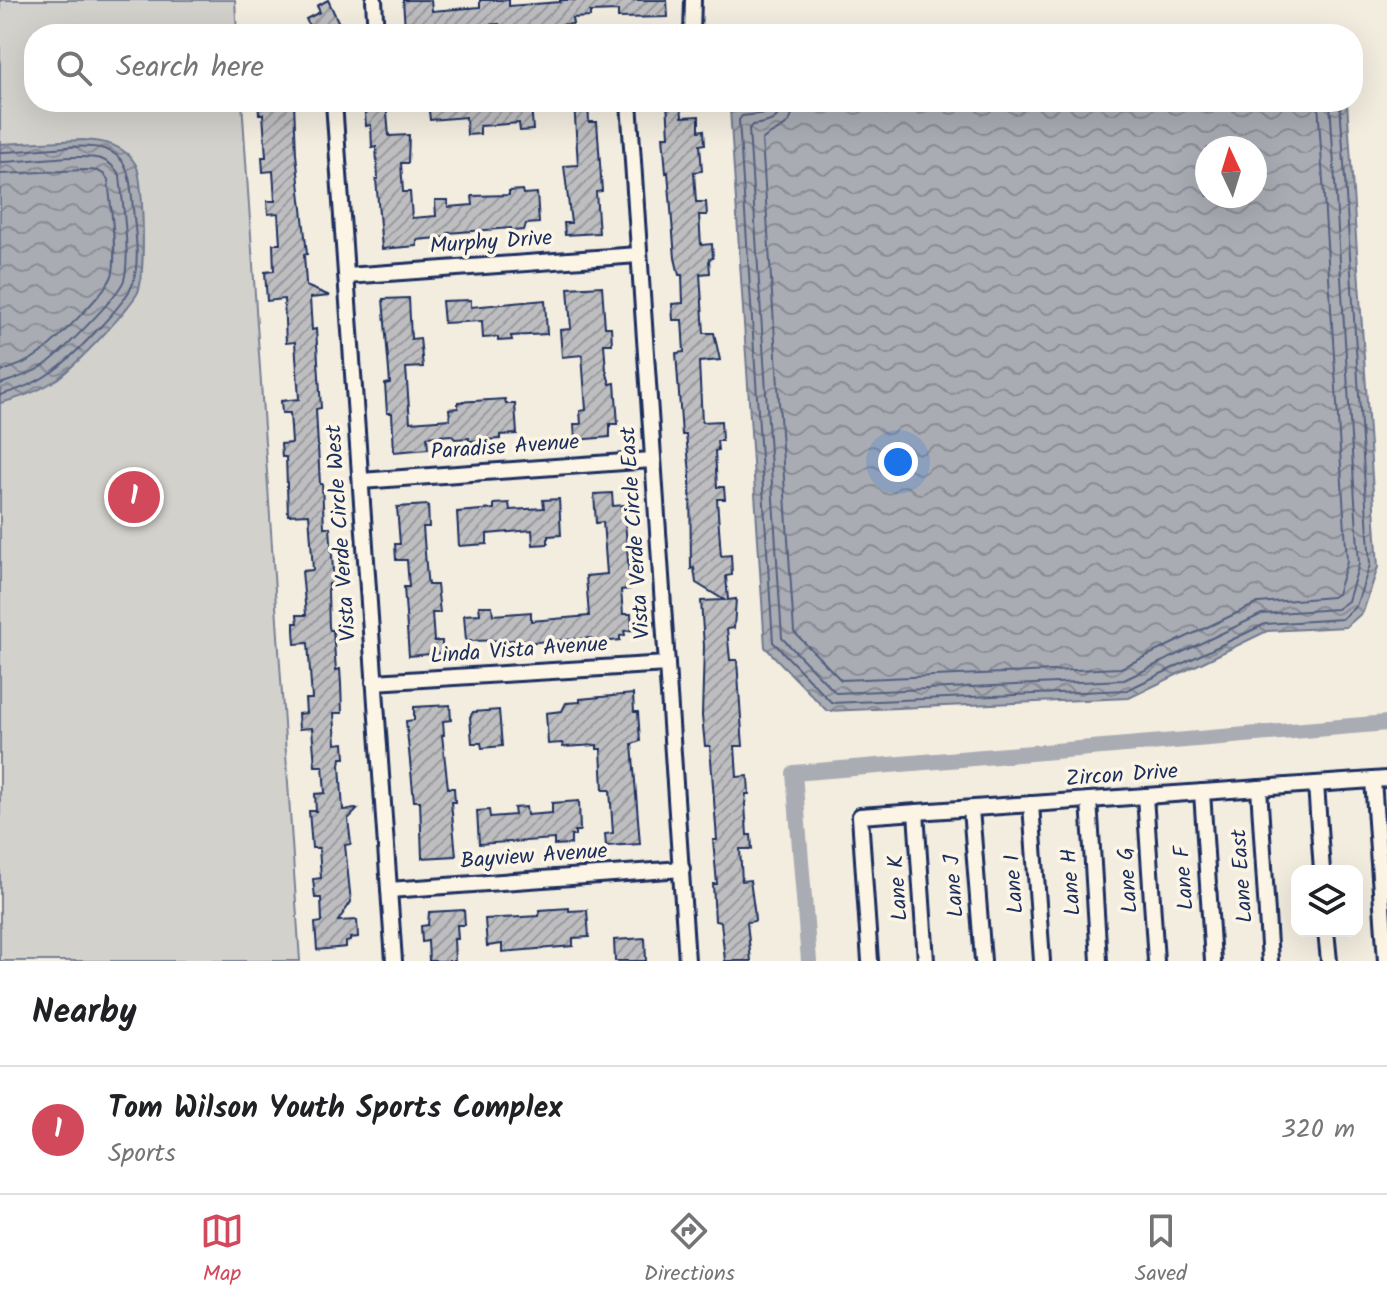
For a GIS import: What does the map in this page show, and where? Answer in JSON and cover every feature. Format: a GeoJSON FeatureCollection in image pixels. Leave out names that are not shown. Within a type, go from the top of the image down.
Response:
{"type":"FeatureCollection","features":[{"type":"Feature","properties":{"kind":"street"},"geometry":{"type":"LineString","coordinates":[[374,0],[375,24]]}},
{"type":"Feature","properties":{"kind":"street"},"geometry":{"type":"LineString","coordinates":[[692,24],[693,0]]}},
{"type":"Feature","properties":{"kind":"street","name":"Vista Verde Circle West"},"geometry":{"type":"LineString","coordinates":[[335,112],[394,961]]}},
{"type":"Feature","properties":{"kind":"street","name":"Vista Verde Circle East"},"geometry":{"type":"LineString","coordinates":[[630,112],[687,961]]}},
{"type":"Feature","properties":{"kind":"street","name":"Murphy Drive"},"geometry":{"type":"LineString","coordinates":[[347,276],[638,255]]}},
{"type":"Feature","properties":{"kind":"street","name":"Paradise Avenue"},"geometry":{"type":"LineString","coordinates":[[361,481],[652,460]]}},
{"type":"Feature","properties":{"kind":"street","name":"Linda Vista Avenue"},"geometry":{"type":"LineString","coordinates":[[374,682],[667,664]]}},
{"type":"Feature","properties":{"kind":"street"},"geometry":{"type":"LineString","coordinates":[[1380,779],[1386,961]]}},
{"type":"Feature","properties":{"kind":"street","name":"Zircon Drive"},"geometry":{"type":"LineString","coordinates":[[870,961],[860,816],[1380,779]]}},
{"type":"Feature","properties":{"kind":"street"},"geometry":{"type":"LineString","coordinates":[[1316,784],[1322,865]]}},
{"type":"Feature","properties":{"kind":"street","name":"Lane East"},"geometry":{"type":"LineString","coordinates":[[1259,788],[1270,961]]}},
{"type":"Feature","properties":{"kind":"street","name":"Lane F"},"geometry":{"type":"LineString","coordinates":[[1202,792],[1213,961]]}},
{"type":"Feature","properties":{"kind":"street","name":"Lane G"},"geometry":{"type":"LineString","coordinates":[[1145,796],[1156,961]]}},
{"type":"Feature","properties":{"kind":"street","name":"Lane H"},"geometry":{"type":"LineString","coordinates":[[1089,800],[1099,961]]}},
{"type":"Feature","properties":{"kind":"street","name":"Lane I"},"geometry":{"type":"LineString","coordinates":[[1031,804],[1042,961]]}},
{"type":"Feature","properties":{"kind":"street","name":"Lane J"},"geometry":{"type":"LineString","coordinates":[[971,809],[983,961]]}},
{"type":"Feature","properties":{"kind":"street","name":"Lane K"},"geometry":{"type":"LineString","coordinates":[[916,812],[926,961]]}},
{"type":"Feature","properties":{"kind":"street","name":"Bayview Avenue"},"geometry":{"type":"LineString","coordinates":[[389,890],[682,869]]}},
{"type":"Feature","properties":{"kind":"street"},"geometry":{"type":"LineString","coordinates":[[1327,937],[1329,961]]}},
{"type":"Feature","properties":{"kind":"shaded area"},"geometry":{"type":"Polygon","coordinates":[[[0,0],[235,0],[236,24],[24,24],[24,112],[243,112],[300,961],[0,961],[0,0]]]}},
{"type":"Feature","properties":{"kind":"water"},"geometry":{"type":"Polygon","coordinates":[[[730,112],[1348,112],[1378,567],[1363,612],[1346,627],[1267,631],[1129,698],[827,711],[765,647],[730,112]]]}},
{"type":"Feature","properties":{"kind":"water"},"geometry":{"type":"Polygon","coordinates":[[[83,140],[113,145],[126,153],[136,165],[142,209],[140,285],[122,314],[66,372],[37,391],[0,403],[0,144],[83,140]]]}},
{"type":"Feature","properties":{"kind":"building"},"geometry":{"type":"Polygon","coordinates":[[[328,0],[339,24],[308,24],[306,19],[320,12],[317,6],[328,0]]]}},
{"type":"Feature","properties":{"kind":"building"},"geometry":{"type":"Polygon","coordinates":[[[403,0],[431,0],[432,11],[480,7],[480,0],[509,0],[509,6],[560,0],[667,0],[668,17],[618,18],[618,11],[590,12],[590,17],[572,18],[573,24],[405,24],[403,0]]]}},
{"type":"Feature","properties":{"kind":"building"},"geometry":{"type":"Polygon","coordinates":[[[294,112],[307,254],[304,255],[306,286],[330,296],[310,298],[312,330],[316,329],[321,408],[316,409],[320,484],[324,527],[330,527],[334,584],[329,584],[328,591],[329,627],[333,630],[336,670],[340,669],[341,684],[342,713],[334,713],[336,744],[344,743],[345,758],[341,758],[340,765],[343,810],[358,809],[348,819],[351,844],[345,845],[351,902],[338,921],[357,920],[358,937],[350,938],[346,947],[317,950],[315,923],[322,922],[321,898],[315,898],[313,879],[321,878],[319,848],[312,848],[309,811],[316,811],[315,794],[325,793],[323,766],[315,766],[312,728],[299,729],[298,714],[306,713],[305,699],[312,699],[308,643],[295,644],[294,630],[294,623],[298,623],[297,615],[306,615],[302,571],[313,570],[309,514],[288,515],[286,457],[282,457],[281,444],[292,443],[290,413],[282,413],[281,401],[299,399],[295,342],[286,343],[284,299],[267,301],[265,272],[274,271],[273,244],[280,244],[278,213],[268,214],[267,201],[275,201],[273,171],[263,172],[262,157],[266,157],[263,114],[259,114],[294,112]]]}},
{"type":"Feature","properties":{"kind":"building"},"geometry":{"type":"Polygon","coordinates":[[[365,112],[387,112],[389,136],[409,135],[408,163],[401,163],[403,192],[410,192],[412,218],[436,216],[435,200],[448,200],[448,207],[473,205],[472,196],[509,195],[509,191],[522,190],[523,194],[537,193],[539,223],[526,224],[524,230],[512,231],[511,228],[448,233],[449,237],[417,240],[417,246],[382,249],[376,147],[372,148],[371,125],[366,126],[365,112]]]}},
{"type":"Feature","properties":{"kind":"building"},"geometry":{"type":"Polygon","coordinates":[[[429,112],[532,112],[533,130],[520,131],[519,123],[480,126],[480,134],[467,135],[466,117],[430,120],[429,112]]]}},
{"type":"Feature","properties":{"kind":"building"},"geometry":{"type":"Polygon","coordinates":[[[575,112],[588,112],[589,122],[597,122],[602,191],[596,192],[599,233],[565,235],[564,223],[571,223],[564,166],[578,165],[575,112]]]}},
{"type":"Feature","properties":{"kind":"building"},"geometry":{"type":"Polygon","coordinates":[[[668,112],[682,112],[682,117],[699,116],[699,131],[704,130],[705,144],[700,145],[702,171],[694,172],[696,202],[706,202],[707,215],[699,215],[701,245],[712,244],[713,258],[709,259],[710,273],[700,274],[704,333],[714,333],[720,360],[699,362],[702,422],[721,421],[722,441],[717,441],[718,450],[715,451],[717,487],[724,487],[725,499],[717,499],[721,556],[731,555],[732,575],[726,576],[728,600],[736,599],[734,628],[727,629],[730,660],[737,660],[743,746],[735,746],[737,777],[748,776],[749,794],[746,794],[745,804],[747,835],[751,835],[752,849],[740,849],[742,881],[750,880],[754,909],[755,921],[747,922],[751,961],[725,961],[721,922],[715,921],[713,884],[717,884],[713,840],[717,840],[710,746],[705,746],[702,716],[704,646],[701,601],[724,600],[696,583],[694,568],[691,569],[690,473],[686,435],[682,435],[676,353],[684,352],[682,320],[673,320],[672,304],[683,303],[682,275],[679,275],[675,258],[663,136],[669,136],[668,112]]]}},
{"type":"Feature","properties":{"kind":"building"},"geometry":{"type":"Polygon","coordinates":[[[602,286],[605,327],[611,327],[612,344],[604,344],[606,370],[610,384],[615,383],[618,424],[610,424],[610,437],[575,440],[574,424],[581,424],[580,411],[586,410],[582,355],[562,357],[560,330],[571,329],[568,288],[602,286]]]}},
{"type":"Feature","properties":{"kind":"building"},"geometry":{"type":"Polygon","coordinates":[[[409,298],[411,339],[420,338],[423,367],[406,368],[410,422],[450,419],[449,409],[458,408],[458,402],[505,399],[506,404],[515,404],[517,434],[500,435],[500,439],[469,441],[469,438],[455,439],[451,435],[427,437],[428,449],[394,452],[392,413],[387,413],[385,384],[390,383],[383,299],[409,298]]]}},
{"type":"Feature","properties":{"kind":"building"},"geometry":{"type":"Polygon","coordinates":[[[471,300],[471,307],[545,300],[547,334],[511,336],[512,340],[498,341],[498,337],[483,338],[482,321],[444,323],[442,301],[471,300]]]}},
{"type":"Feature","properties":{"kind":"building"},"geometry":{"type":"Polygon","coordinates":[[[612,493],[613,506],[624,505],[630,589],[621,590],[623,614],[631,614],[632,630],[624,631],[625,635],[620,636],[620,640],[591,643],[591,638],[523,643],[522,640],[466,641],[464,615],[480,614],[479,606],[492,606],[493,615],[531,612],[531,621],[589,616],[586,576],[607,574],[603,522],[596,523],[594,494],[612,493]]]}},
{"type":"Feature","properties":{"kind":"building"},"geometry":{"type":"Polygon","coordinates":[[[559,499],[561,535],[548,536],[548,544],[533,545],[532,530],[487,534],[487,544],[459,546],[457,512],[494,509],[494,504],[509,503],[510,510],[544,508],[543,500],[559,499]]]}},
{"type":"Feature","properties":{"kind":"building"},"geometry":{"type":"Polygon","coordinates":[[[428,505],[429,527],[423,527],[427,578],[428,585],[437,585],[440,613],[432,613],[434,641],[442,641],[442,653],[409,656],[404,587],[409,587],[407,560],[396,560],[395,544],[400,544],[397,507],[428,505]]]}},
{"type":"Feature","properties":{"kind":"building"},"geometry":{"type":"Polygon","coordinates":[[[633,694],[640,741],[632,744],[640,844],[606,846],[605,834],[613,833],[610,790],[603,790],[601,749],[597,749],[597,745],[563,747],[562,743],[548,744],[546,713],[562,711],[566,703],[580,702],[580,699],[633,694]]]}},
{"type":"Feature","properties":{"kind":"building"},"geometry":{"type":"Polygon","coordinates":[[[450,705],[451,720],[443,721],[442,735],[448,788],[454,788],[455,802],[451,802],[456,856],[422,858],[420,801],[414,801],[406,721],[414,720],[414,707],[450,705]]]}},
{"type":"Feature","properties":{"kind":"building"},"geometry":{"type":"Polygon","coordinates":[[[499,710],[502,746],[482,748],[481,743],[472,743],[470,717],[473,712],[499,710]]]}},
{"type":"Feature","properties":{"kind":"building"},"geometry":{"type":"Polygon","coordinates":[[[579,801],[580,831],[575,831],[575,836],[571,836],[571,844],[554,845],[554,839],[479,844],[477,811],[489,810],[490,817],[515,815],[514,808],[526,807],[527,815],[552,813],[552,803],[579,801]]]}},
{"type":"Feature","properties":{"kind":"building"},"geometry":{"type":"Polygon","coordinates":[[[569,908],[569,911],[587,910],[589,937],[573,938],[573,946],[502,952],[502,944],[487,946],[485,919],[539,916],[540,910],[569,908]]]}},
{"type":"Feature","properties":{"kind":"building"},"geometry":{"type":"Polygon","coordinates":[[[464,910],[465,925],[457,925],[458,939],[454,939],[455,961],[429,961],[428,941],[422,942],[421,926],[428,925],[429,912],[464,910]]]}},
{"type":"Feature","properties":{"kind":"building"},"geometry":{"type":"Polygon","coordinates":[[[645,938],[646,961],[615,961],[614,940],[645,938]]]}},
{"type":"Feature","properties":{"kind":"waterway"},"geometry":{"type":"LineString","coordinates":[[809,961],[794,773],[1387,723]]}},
{"type":"Feature","properties":{"kind":"place","name":"Tom Wilson Youth Sports Complex"},"geometry":{"type":"Point","coordinates":[134,497]}}]}
